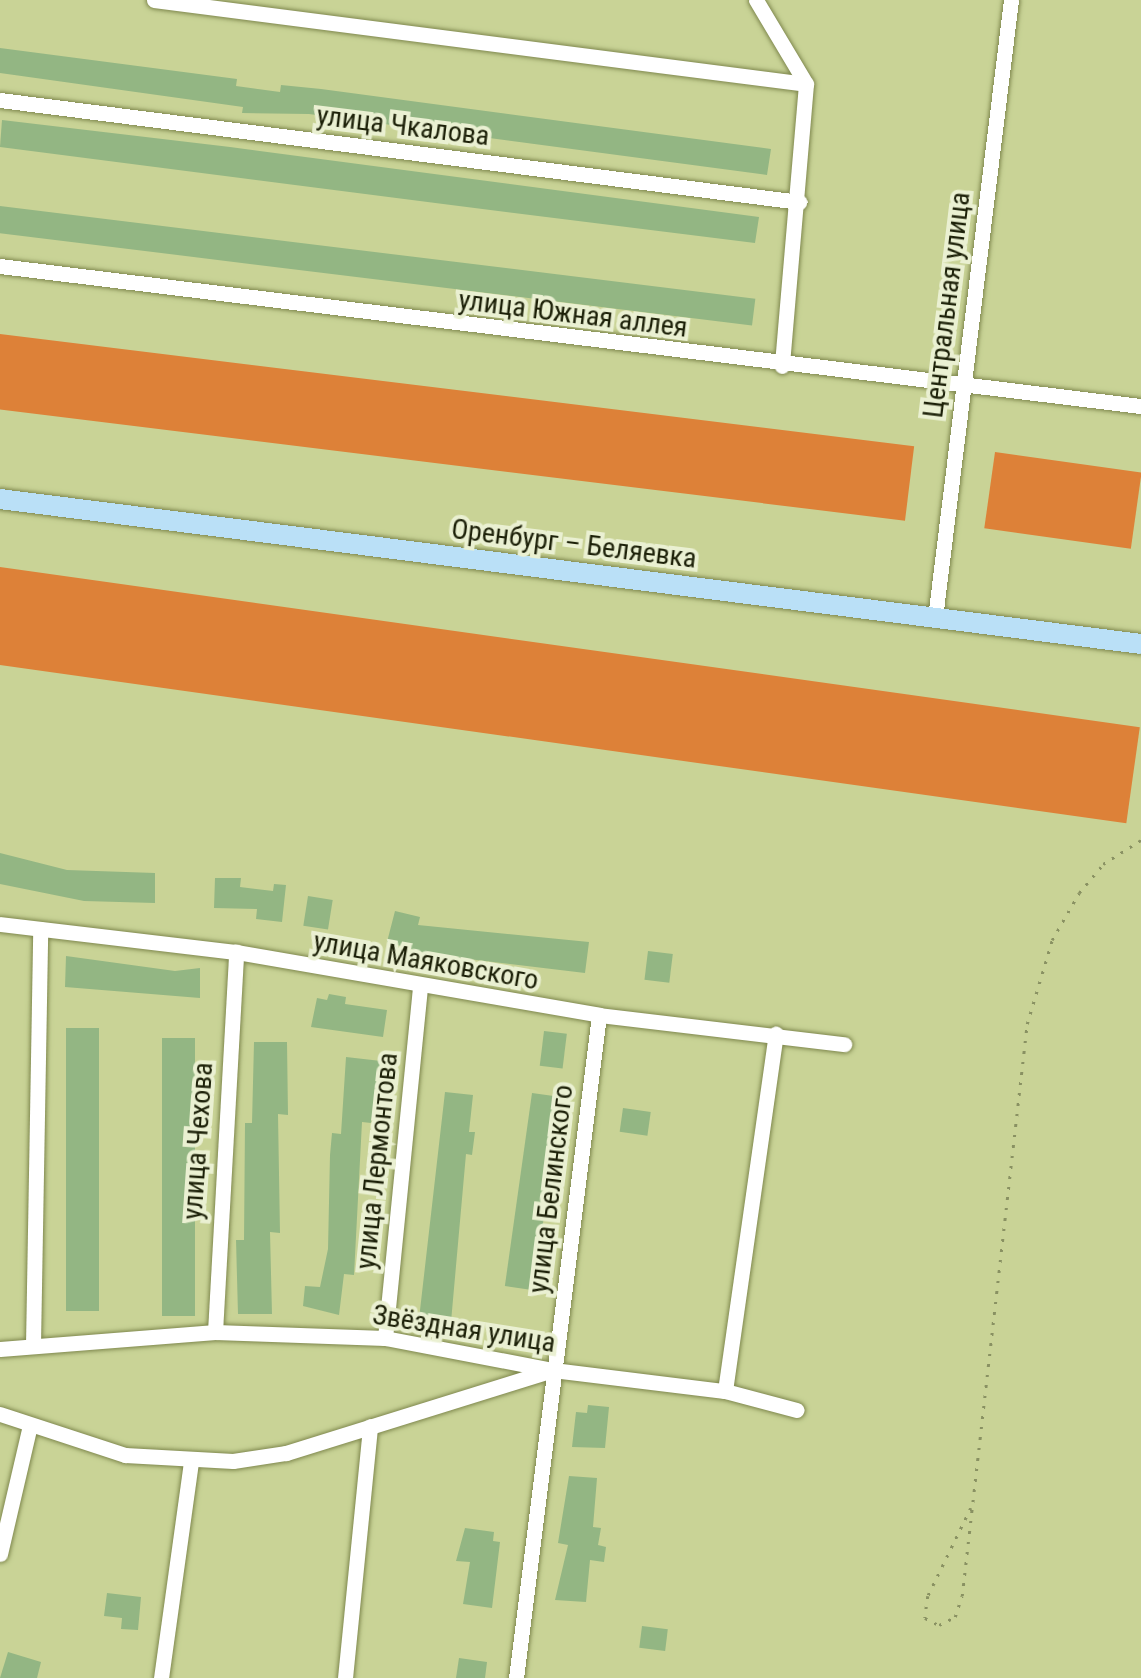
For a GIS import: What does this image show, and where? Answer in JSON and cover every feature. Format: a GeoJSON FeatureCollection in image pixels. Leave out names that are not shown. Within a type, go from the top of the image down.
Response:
{"type":"FeatureCollection","features":[{"type":"Feature","properties":{"kind":"main road","name":"Оренбург – Беляевка"},"geometry":{"type":"LineString","coordinates":[[0,499],[1141,644]]}},
{"type":"Feature","properties":{"kind":"street"},"geometry":{"type":"LineString","coordinates":[[154,0],[262,6],[806,84]]}},
{"type":"Feature","properties":{"kind":"street"},"geometry":{"type":"LineString","coordinates":[[756,0],[806,84],[800,202],[782,366]]}},
{"type":"Feature","properties":{"kind":"street","name":"Центральная улица"},"geometry":{"type":"LineString","coordinates":[[935,618],[1011,0]]}},
{"type":"Feature","properties":{"kind":"street","name":"улица Чкалова"},"geometry":{"type":"LineString","coordinates":[[0,100],[800,202]]}},
{"type":"Feature","properties":{"kind":"street","name":"улица Южная аллея"},"geometry":{"type":"LineString","coordinates":[[0,266],[782,366],[1141,406]]}},
{"type":"Feature","properties":{"kind":"street","name":"улица Маяковского"},"geometry":{"type":"LineString","coordinates":[[0,924],[236,952],[420,989],[599,1015],[844,1044]]}},
{"type":"Feature","properties":{"kind":"street"},"geometry":{"type":"LineString","coordinates":[[33,1344],[40,929]]}},
{"type":"Feature","properties":{"kind":"street","name":"улица Чехова"},"geometry":{"type":"LineString","coordinates":[[215,1332],[236,952]]}},
{"type":"Feature","properties":{"kind":"street","name":"улица Лермонтова"},"geometry":{"type":"LineString","coordinates":[[385,1338],[420,989]]}},
{"type":"Feature","properties":{"kind":"street","name":"улица Белинского"},"geometry":{"type":"LineString","coordinates":[[516,1678],[599,1015]]}},
{"type":"Feature","properties":{"kind":"street"},"geometry":{"type":"LineString","coordinates":[[725,1391],[776,1034]]}},
{"type":"Feature","properties":{"kind":"street","name":"Звёздная улица"},"geometry":{"type":"LineString","coordinates":[[0,1348],[215,1332],[385,1338],[553,1370],[725,1391],[797,1410]]}},
{"type":"Feature","properties":{"kind":"street"},"geometry":{"type":"LineString","coordinates":[[0,1414],[106,1451],[191,1463],[286,1453],[553,1370]]}},
{"type":"Feature","properties":{"kind":"street"},"geometry":{"type":"LineString","coordinates":[[0,1554],[30,1425]]}},
{"type":"Feature","properties":{"kind":"street"},"geometry":{"type":"LineString","coordinates":[[345,1678],[370,1426]]}},
{"type":"Feature","properties":{"kind":"street"},"geometry":{"type":"LineString","coordinates":[[161,1678],[191,1463]]}},
{"type":"Feature","properties":{"kind":"path"},"geometry":{"type":"LineString","coordinates":[[971,1508],[928,1596],[925,1618],[939,1625],[955,1617],[962,1596],[1027,1024],[1052,940],[1079,893],[1103,864],[1141,840]]}},
{"type":"Feature","properties":{"kind":"shaded area"},"geometry":{"type":"Polygon","coordinates":[[[0,334],[914,446],[905,521],[0,410],[0,334]]]}},
{"type":"Feature","properties":{"kind":"shaded area"},"geometry":{"type":"Polygon","coordinates":[[[995,452],[1141,473],[1131,549],[984,528],[995,452]]]}},
{"type":"Feature","properties":{"kind":"shaded area"},"geometry":{"type":"Polygon","coordinates":[[[0,567],[1140,727],[1126,823],[0,665],[0,567]]]}},
{"type":"Feature","properties":{"kind":"building"},"geometry":{"type":"Polygon","coordinates":[[[0,48],[237,79],[236,86],[280,92],[281,85],[321,89],[771,149],[767,175],[309,114],[242,113],[243,107],[0,73],[0,48]]]}},
{"type":"Feature","properties":{"kind":"building"},"geometry":{"type":"Polygon","coordinates":[[[2,120],[759,217],[755,243],[451,205],[0,147],[2,120]]]}},
{"type":"Feature","properties":{"kind":"building"},"geometry":{"type":"Polygon","coordinates":[[[0,206],[755,299],[752,326],[0,233],[0,206]]]}},
{"type":"Feature","properties":{"kind":"building"},"geometry":{"type":"Polygon","coordinates":[[[0,853],[67,870],[155,873],[155,903],[84,901],[0,884],[0,853]]]}},
{"type":"Feature","properties":{"kind":"building"},"geometry":{"type":"Polygon","coordinates":[[[215,878],[241,878],[240,887],[273,891],[274,884],[286,885],[282,922],[256,919],[257,909],[214,908],[215,878]]]}},
{"type":"Feature","properties":{"kind":"building"},"geometry":{"type":"Polygon","coordinates":[[[308,896],[333,900],[328,930],[303,926],[308,896]]]}},
{"type":"Feature","properties":{"kind":"building"},"geometry":{"type":"Polygon","coordinates":[[[395,911],[420,917],[418,925],[589,942],[585,973],[427,954],[387,942],[395,911]]]}},
{"type":"Feature","properties":{"kind":"building"},"geometry":{"type":"Polygon","coordinates":[[[648,951],[673,954],[669,983],[644,980],[648,951]]]}},
{"type":"Feature","properties":{"kind":"building"},"geometry":{"type":"Polygon","coordinates":[[[66,956],[175,971],[200,968],[200,998],[65,987],[66,956]]]}},
{"type":"Feature","properties":{"kind":"building"},"geometry":{"type":"Polygon","coordinates":[[[329,994],[346,997],[345,1004],[387,1010],[383,1037],[311,1027],[317,998],[327,1000],[329,994]]]}},
{"type":"Feature","properties":{"kind":"building"},"geometry":{"type":"Polygon","coordinates":[[[66,1028],[99,1028],[99,1311],[66,1311],[66,1028]]]}},
{"type":"Feature","properties":{"kind":"building"},"geometry":{"type":"Polygon","coordinates":[[[544,1031],[567,1034],[563,1069],[540,1066],[544,1031]]]}},
{"type":"Feature","properties":{"kind":"building"},"geometry":{"type":"Polygon","coordinates":[[[162,1038],[195,1038],[195,1316],[162,1316],[162,1038]]]}},
{"type":"Feature","properties":{"kind":"building"},"geometry":{"type":"Polygon","coordinates":[[[254,1042],[287,1042],[288,1115],[278,1114],[280,1233],[270,1232],[272,1314],[238,1314],[236,1240],[244,1240],[245,1123],[252,1123],[254,1042]]]}},
{"type":"Feature","properties":{"kind":"building"},"geometry":{"type":"Polygon","coordinates":[[[346,1057],[381,1061],[371,1123],[362,1122],[354,1275],[344,1274],[339,1315],[303,1306],[305,1286],[320,1287],[328,1249],[332,1133],[341,1134],[346,1057]]]}},
{"type":"Feature","properties":{"kind":"building"},"geometry":{"type":"Polygon","coordinates":[[[445,1092],[473,1095],[469,1132],[475,1132],[472,1155],[466,1154],[451,1322],[419,1319],[445,1092]]]}},
{"type":"Feature","properties":{"kind":"building"},"geometry":{"type":"Polygon","coordinates":[[[532,1093],[561,1097],[534,1290],[505,1286],[532,1093]]]}},
{"type":"Feature","properties":{"kind":"building"},"geometry":{"type":"Polygon","coordinates":[[[623,1108],[651,1112],[647,1136],[620,1132],[623,1108]]]}},
{"type":"Feature","properties":{"kind":"building"},"geometry":{"type":"Polygon","coordinates":[[[588,1405],[609,1407],[605,1448],[572,1447],[576,1412],[587,1413],[588,1405]]]}},
{"type":"Feature","properties":{"kind":"building"},"geometry":{"type":"Polygon","coordinates":[[[569,1476],[597,1478],[593,1527],[601,1528],[598,1545],[606,1547],[604,1562],[590,1560],[586,1602],[555,1600],[568,1545],[558,1543],[569,1476]]]}},
{"type":"Feature","properties":{"kind":"building"},"geometry":{"type":"Polygon","coordinates":[[[465,1528],[494,1532],[493,1541],[500,1542],[492,1608],[463,1604],[470,1562],[456,1561],[465,1528]]]}},
{"type":"Feature","properties":{"kind":"building"},"geometry":{"type":"Polygon","coordinates":[[[107,1593],[141,1597],[138,1630],[121,1629],[122,1618],[104,1616],[107,1593]]]}},
{"type":"Feature","properties":{"kind":"building"},"geometry":{"type":"Polygon","coordinates":[[[642,1626],[668,1629],[665,1651],[639,1648],[642,1626]]]}},
{"type":"Feature","properties":{"kind":"building"},"geometry":{"type":"Polygon","coordinates":[[[8,1652],[41,1662],[37,1678],[0,1678],[8,1652]]]}},
{"type":"Feature","properties":{"kind":"building"},"geometry":{"type":"Polygon","coordinates":[[[459,1658],[487,1662],[485,1678],[456,1678],[459,1658]]]}}]}
